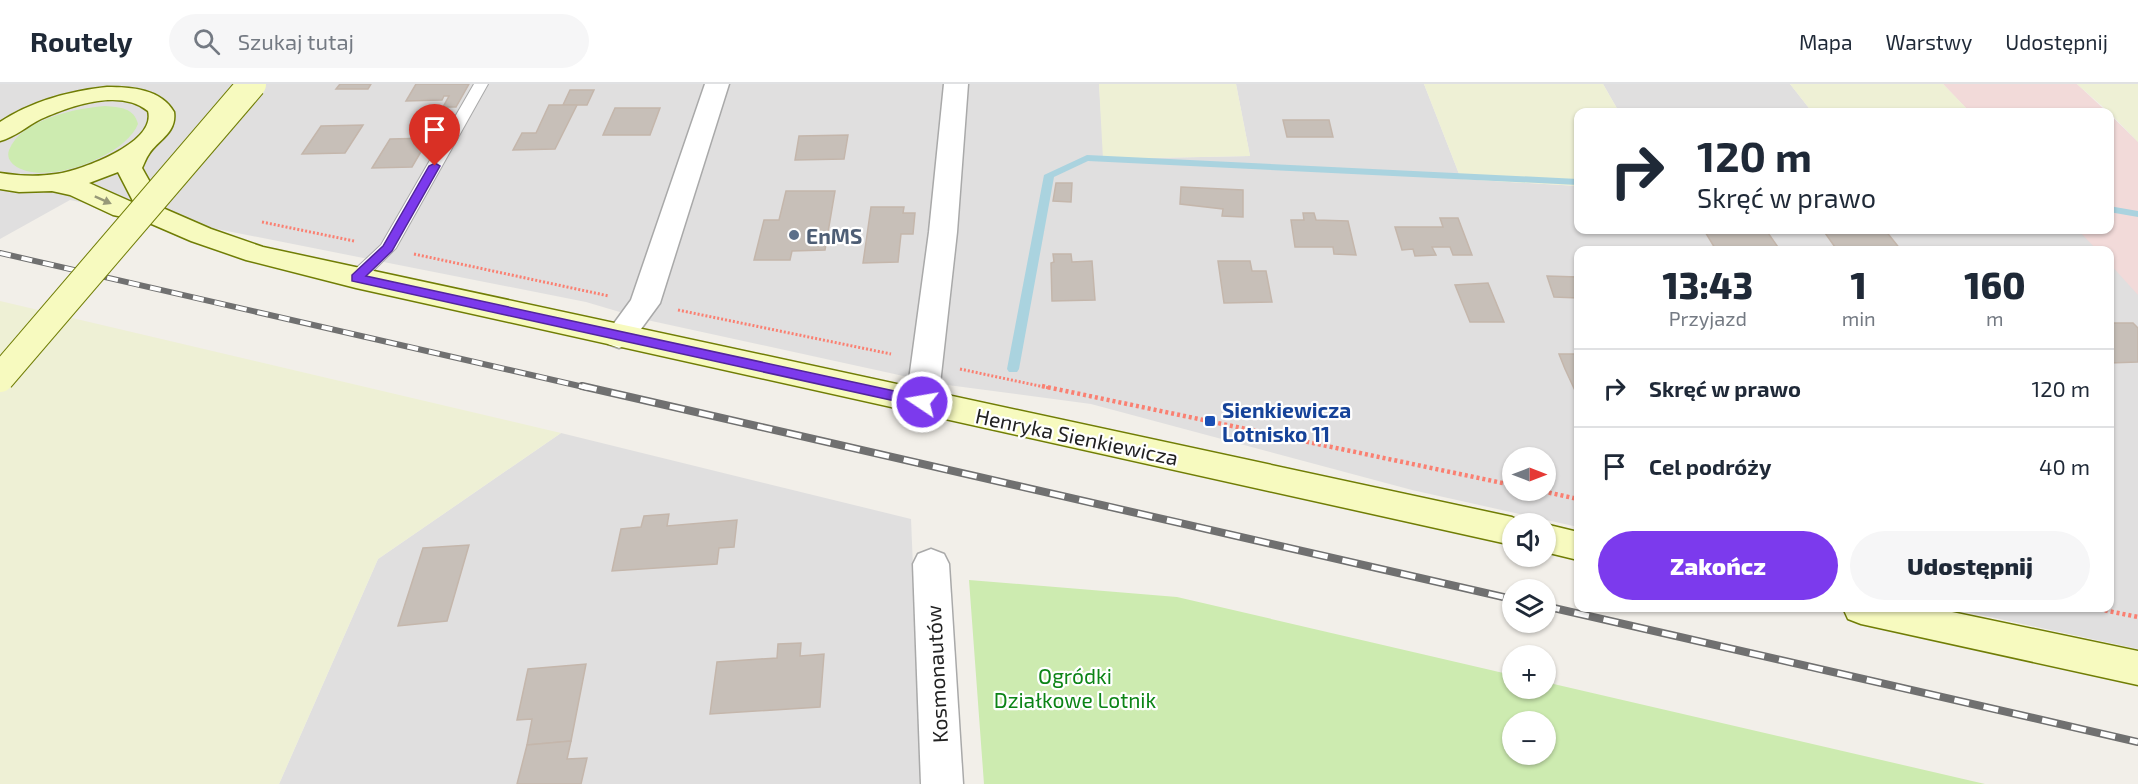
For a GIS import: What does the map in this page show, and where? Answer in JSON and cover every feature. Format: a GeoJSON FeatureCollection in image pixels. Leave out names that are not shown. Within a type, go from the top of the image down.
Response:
{"type":"FeatureCollection","features":[{"type":"Feature","properties":{"kind":"main road"},"geometry":{"type":"LineString","coordinates":[[3,129],[44,108],[83,97],[113,84]]}},
{"type":"Feature","properties":{"kind":"main road"},"geometry":{"type":"LineString","coordinates":[[0,378],[252,84]]}},
{"type":"Feature","properties":{"kind":"main road"},"geometry":{"type":"LineString","coordinates":[[0,181],[32,185],[53,183],[98,171],[138,150],[155,133],[162,117],[150,92],[83,97]]}},
{"type":"Feature","properties":{"kind":"main road"},"geometry":{"type":"LineString","coordinates":[[138,150],[129,168],[154,215]]}},
{"type":"Feature","properties":{"kind":"main road","name":"Henryka Sienkiewicza"},"geometry":{"type":"LineString","coordinates":[[53,183],[79,189],[123,209],[154,215],[201,235],[256,254],[356,278],[1502,529]]}},
{"type":"Feature","properties":{"kind":"main road"},"geometry":{"type":"LineString","coordinates":[[1556,541],[1574,545]]}},
{"type":"Feature","properties":{"kind":"main road"},"geometry":{"type":"LineString","coordinates":[[1879,612],[2138,668]]}},
{"type":"Feature","properties":{"kind":"street"},"geometry":{"type":"LineString","coordinates":[[619,337],[645,303],[717,84]]}},
{"type":"Feature","properties":{"kind":"street"},"geometry":{"type":"LineString","coordinates":[[922,402],[943,232],[956,84]]}},
{"type":"Feature","properties":{"kind":"street","name":"Kosmonautów"},"geometry":{"type":"LineString","coordinates":[[931,564],[942,784]]}},
{"type":"Feature","properties":{"kind":"lane"},"geometry":{"type":"LineString","coordinates":[[356,278],[388,248],[481,84]]}},
{"type":"Feature","properties":{"kind":"path"},"geometry":{"type":"LineString","coordinates":[[251,220],[1502,483]]}},
{"type":"Feature","properties":{"kind":"path"},"geometry":{"type":"LineString","coordinates":[[1556,494],[1574,498]]}},
{"type":"Feature","properties":{"kind":"path"},"geometry":{"type":"LineString","coordinates":[[2113,612],[2138,617]]}},
{"type":"Feature","properties":{"kind":"shaded area"},"geometry":{"type":"Polygon","coordinates":[[[0,84],[1099,84],[1104,159],[1250,156],[1236,84],[1424,84],[1461,179],[1574,186],[1574,234],[2114,234],[2114,119],[2138,142],[2138,649],[1967,612],[2114,612],[2114,246],[1574,246],[1574,526],[1556,522],[1556,513],[1515,513],[1412,490],[1091,404],[940,384],[647,320],[586,302],[70,200],[0,239],[0,84]]]}},
{"type":"Feature","properties":{"kind":"shaded area"},"geometry":{"type":"Polygon","coordinates":[[[1603,84],[1790,84],[1809,108],[1617,108],[1603,84]]]}},
{"type":"Feature","properties":{"kind":"shaded area"},"geometry":{"type":"Polygon","coordinates":[[[1943,84],[2077,84],[2103,108],[1966,108],[1943,84]]]}},
{"type":"Feature","properties":{"kind":"shaded area"},"geometry":{"type":"Polygon","coordinates":[[[2114,119],[2138,142],[2138,295],[2114,269],[2114,246],[2093,246],[2082,234],[2114,234],[2114,119]]]}},
{"type":"Feature","properties":{"kind":"shaded area"},"geometry":{"type":"Polygon","coordinates":[[[561,433],[911,519],[921,763],[919,784],[279,784],[378,559],[561,433]]]}},
{"type":"Feature","properties":{"kind":"green space"},"geometry":{"type":"Polygon","coordinates":[[[1099,84],[1236,84],[1250,156],[1103,159],[1099,84]]]}},
{"type":"Feature","properties":{"kind":"green space"},"geometry":{"type":"Polygon","coordinates":[[[1424,84],[1603,84],[1617,108],[1574,108],[1574,186],[1461,179],[1424,84]]]}},
{"type":"Feature","properties":{"kind":"green space"},"geometry":{"type":"Polygon","coordinates":[[[1790,84],[1943,84],[1966,108],[1809,108],[1790,84]]]}},
{"type":"Feature","properties":{"kind":"green space"},"geometry":{"type":"Polygon","coordinates":[[[2077,84],[2138,84],[2138,142],[2114,117],[2114,108],[2104,108],[2077,84]]]}},
{"type":"Feature","properties":{"kind":"green space"},"geometry":{"type":"Polygon","coordinates":[[[105,106],[130,112],[138,124],[130,136],[118,147],[101,157],[63,171],[44,173],[27,171],[14,165],[10,160],[8,154],[15,139],[37,123],[80,109],[105,106]]]}},
{"type":"Feature","properties":{"kind":"green space"},"geometry":{"type":"Polygon","coordinates":[[[0,301],[561,433],[378,559],[279,784],[0,784],[0,301]]]}},
{"type":"Feature","properties":{"kind":"green space","name":"Ogródki Działkowe Lotnik"},"geometry":{"type":"Polygon","coordinates":[[[969,580],[1177,597],[1502,673],[1502,699],[1556,699],[1556,685],[1985,784],[984,784],[969,580]]]}},
{"type":"Feature","properties":{"kind":"building"},"geometry":{"type":"Polygon","coordinates":[[[340,84],[371,84],[368,89],[336,89],[340,84]]]}},
{"type":"Feature","properties":{"kind":"building"},"geometry":{"type":"Polygon","coordinates":[[[416,84],[469,84],[456,107],[443,107],[449,96],[444,96],[442,100],[406,101],[416,84]]]}},
{"type":"Feature","properties":{"kind":"building"},"geometry":{"type":"Polygon","coordinates":[[[570,90],[594,90],[587,105],[563,105],[570,90]]]}},
{"type":"Feature","properties":{"kind":"building"},"geometry":{"type":"Polygon","coordinates":[[[549,105],[577,105],[555,149],[513,150],[522,133],[536,133],[549,105]]]}},
{"type":"Feature","properties":{"kind":"building"},"geometry":{"type":"Polygon","coordinates":[[[615,108],[660,108],[650,135],[603,135],[615,108]]]}},
{"type":"Feature","properties":{"kind":"building"},"geometry":{"type":"Polygon","coordinates":[[[1283,120],[1329,120],[1333,137],[1287,137],[1283,120]]]}},
{"type":"Feature","properties":{"kind":"building"},"geometry":{"type":"Polygon","coordinates":[[[363,125],[345,153],[302,154],[321,126],[363,125]]]}},
{"type":"Feature","properties":{"kind":"building"},"geometry":{"type":"Polygon","coordinates":[[[848,135],[844,159],[795,160],[799,136],[848,135]]]}},
{"type":"Feature","properties":{"kind":"building"},"geometry":{"type":"Polygon","coordinates":[[[429,138],[412,167],[372,168],[390,139],[429,138]]]}},
{"type":"Feature","properties":{"kind":"building"},"geometry":{"type":"Polygon","coordinates":[[[1056,183],[1072,183],[1071,202],[1053,201],[1056,183]]]}},
{"type":"Feature","properties":{"kind":"building"},"geometry":{"type":"Polygon","coordinates":[[[1181,187],[1243,190],[1243,217],[1222,216],[1223,209],[1180,204],[1181,187]]]}},
{"type":"Feature","properties":{"kind":"building","name":"EnMS"},"geometry":{"type":"Polygon","coordinates":[[[786,191],[835,191],[825,250],[792,251],[790,260],[754,260],[764,220],[779,220],[786,191]]]}},
{"type":"Feature","properties":{"kind":"building"},"geometry":{"type":"Polygon","coordinates":[[[871,207],[904,207],[903,213],[915,213],[913,234],[901,234],[898,262],[863,263],[871,207]]]}},
{"type":"Feature","properties":{"kind":"building"},"geometry":{"type":"Polygon","coordinates":[[[1303,213],[1314,213],[1316,220],[1348,221],[1356,255],[1334,254],[1333,247],[1295,247],[1291,220],[1304,220],[1303,213]]]}},
{"type":"Feature","properties":{"kind":"building"},"geometry":{"type":"Polygon","coordinates":[[[1440,218],[1458,218],[1472,255],[1453,255],[1450,247],[1432,247],[1436,255],[1415,256],[1413,249],[1402,250],[1395,227],[1443,227],[1440,218]]]}},
{"type":"Feature","properties":{"kind":"building"},"geometry":{"type":"Polygon","coordinates":[[[1706,234],[1769,234],[1777,246],[1714,246],[1706,234]]]}},
{"type":"Feature","properties":{"kind":"building"},"geometry":{"type":"Polygon","coordinates":[[[1826,234],[1888,234],[1898,246],[1834,246],[1826,234]]]}},
{"type":"Feature","properties":{"kind":"building"},"geometry":{"type":"Polygon","coordinates":[[[1053,254],[1071,254],[1072,262],[1092,261],[1095,300],[1052,301],[1051,263],[1054,262],[1053,254]]]}},
{"type":"Feature","properties":{"kind":"building"},"geometry":{"type":"Polygon","coordinates":[[[1218,261],[1250,261],[1252,271],[1266,271],[1272,302],[1224,303],[1218,261]]]}},
{"type":"Feature","properties":{"kind":"building"},"geometry":{"type":"Polygon","coordinates":[[[1547,276],[1574,277],[1574,298],[1554,297],[1547,276]]]}},
{"type":"Feature","properties":{"kind":"building"},"geometry":{"type":"Polygon","coordinates":[[[1488,283],[1504,322],[1470,322],[1455,285],[1488,283]]]}},
{"type":"Feature","properties":{"kind":"building"},"geometry":{"type":"Polygon","coordinates":[[[2114,323],[2133,323],[2138,328],[2138,362],[2114,363],[2114,323]]]}},
{"type":"Feature","properties":{"kind":"building"},"geometry":{"type":"Polygon","coordinates":[[[1559,354],[1574,354],[1574,388],[1559,354]]]}},
{"type":"Feature","properties":{"kind":"building"},"geometry":{"type":"Polygon","coordinates":[[[669,514],[667,526],[737,520],[734,547],[719,548],[717,564],[612,571],[621,529],[641,527],[644,516],[669,514]]]}},
{"type":"Feature","properties":{"kind":"building"},"geometry":{"type":"Polygon","coordinates":[[[469,545],[447,621],[398,626],[423,548],[469,545]]]}},
{"type":"Feature","properties":{"kind":"building"},"geometry":{"type":"Polygon","coordinates":[[[801,643],[800,656],[824,654],[820,707],[710,714],[717,662],[777,658],[778,644],[801,643]]]}},
{"type":"Feature","properties":{"kind":"building"},"geometry":{"type":"Polygon","coordinates":[[[586,664],[571,741],[527,745],[532,719],[517,720],[528,669],[586,664]]]}},
{"type":"Feature","properties":{"kind":"building"},"geometry":{"type":"Polygon","coordinates":[[[571,741],[567,759],[587,758],[581,784],[517,784],[527,745],[571,741]]]}},
{"type":"Feature","properties":{"kind":"waterway"},"geometry":{"type":"LineString","coordinates":[[1013,369],[1049,175],[1087,158],[1574,182]]}},
{"type":"Feature","properties":{"kind":"waterway"},"geometry":{"type":"LineString","coordinates":[[2114,210],[2138,214]]}},
{"type":"Feature","properties":{"kind":"railway"},"geometry":{"type":"LineString","coordinates":[[0,253],[588,388]]}},
{"type":"Feature","properties":{"kind":"railway"},"geometry":{"type":"LineString","coordinates":[[582,386],[1502,597]]}},
{"type":"Feature","properties":{"kind":"railway"},"geometry":{"type":"LineString","coordinates":[[1556,609],[2138,742]]}},
{"type":"Feature","properties":{"kind":"place","name":"EnMS"},"geometry":{"type":"Point","coordinates":[794,235]}},
{"type":"Feature","properties":{"kind":"place","name":"Sienkiewicza Lotnisko 11"},"geometry":{"type":"Point","coordinates":[1210,421]}},
{"type":"Feature","properties":{"kind":"route"},"geometry":{"type":"LineString","coordinates":[[435,166],[388,248],[356,278],[922,402]]}}]}
